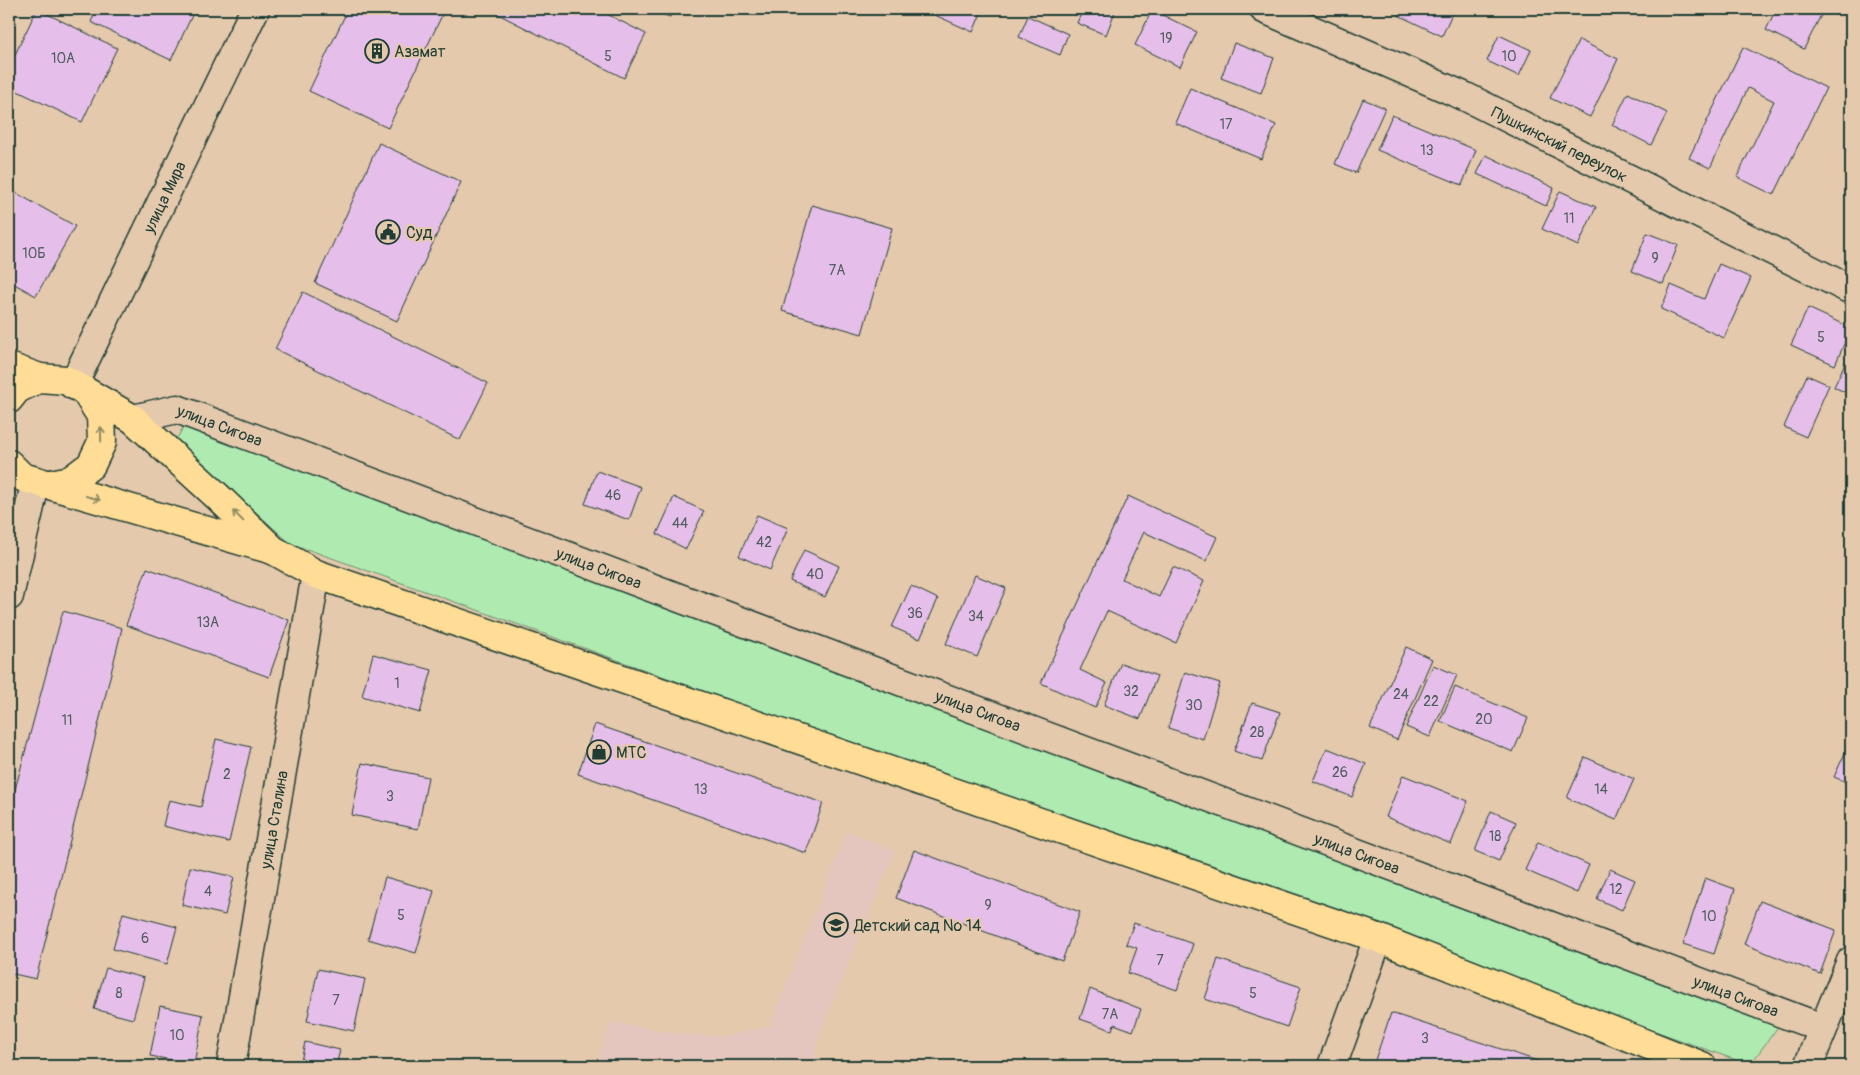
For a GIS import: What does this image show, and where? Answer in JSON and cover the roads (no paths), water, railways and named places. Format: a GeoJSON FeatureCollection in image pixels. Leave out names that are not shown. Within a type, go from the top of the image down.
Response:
{"type":"FeatureCollection","features":[{"type":"Feature","properties":{"kind":"main road"},"geometry":{"type":"LineString","coordinates":[[9,367],[40,378],[66,380],[133,419],[273,550]]}},
{"type":"Feature","properties":{"kind":"main road"},"geometry":{"type":"LineString","coordinates":[[9,399],[17,389],[40,378]]}},
{"type":"Feature","properties":{"kind":"main road"},"geometry":{"type":"LineString","coordinates":[[41,483],[71,480],[91,465],[102,442],[101,416],[80,389]]}},
{"type":"Feature","properties":{"kind":"main road"},"geometry":{"type":"LineString","coordinates":[[9,464],[22,477],[273,550],[316,574],[1378,938],[1702,1066]]}},
{"type":"Feature","properties":{"kind":"street","name":"улица Мира"},"geometry":{"type":"LineString","coordinates":[[80,389],[255,9]]}},
{"type":"Feature","properties":{"kind":"street","name":"Пушкинский переулок"},"geometry":{"type":"LineString","coordinates":[[1264,9],[1466,97],[1851,290]]}},
{"type":"Feature","properties":{"kind":"street","name":"улица Сигова"},"geometry":{"type":"LineString","coordinates":[[133,419],[177,409],[1822,1028]]}},
{"type":"Feature","properties":{"kind":"street"},"geometry":{"type":"LineString","coordinates":[[9,596],[41,483]]}},
{"type":"Feature","properties":{"kind":"street","name":"улица Сталина"},"geometry":{"type":"LineString","coordinates":[[231,1066],[316,574]]}},
{"type":"Feature","properties":{"kind":"street"},"geometry":{"type":"LineString","coordinates":[[1332,1066],[1378,938]]}},
{"type":"Feature","properties":{"kind":"street"},"geometry":{"type":"LineString","coordinates":[[1808,1066],[1851,961]]}},
{"type":"Feature","properties":{"kind":"place","name":"Азамат"},"geometry":{"type":"Point","coordinates":[377,51]}},
{"type":"Feature","properties":{"kind":"place","name":"Суд"},"geometry":{"type":"Point","coordinates":[388,232]}},
{"type":"Feature","properties":{"kind":"place","name":"МТС"},"geometry":{"type":"Point","coordinates":[599,752]}},
{"type":"Feature","properties":{"kind":"place","name":"Детский сад № 14"},"geometry":{"type":"Point","coordinates":[836,925]}}]}
